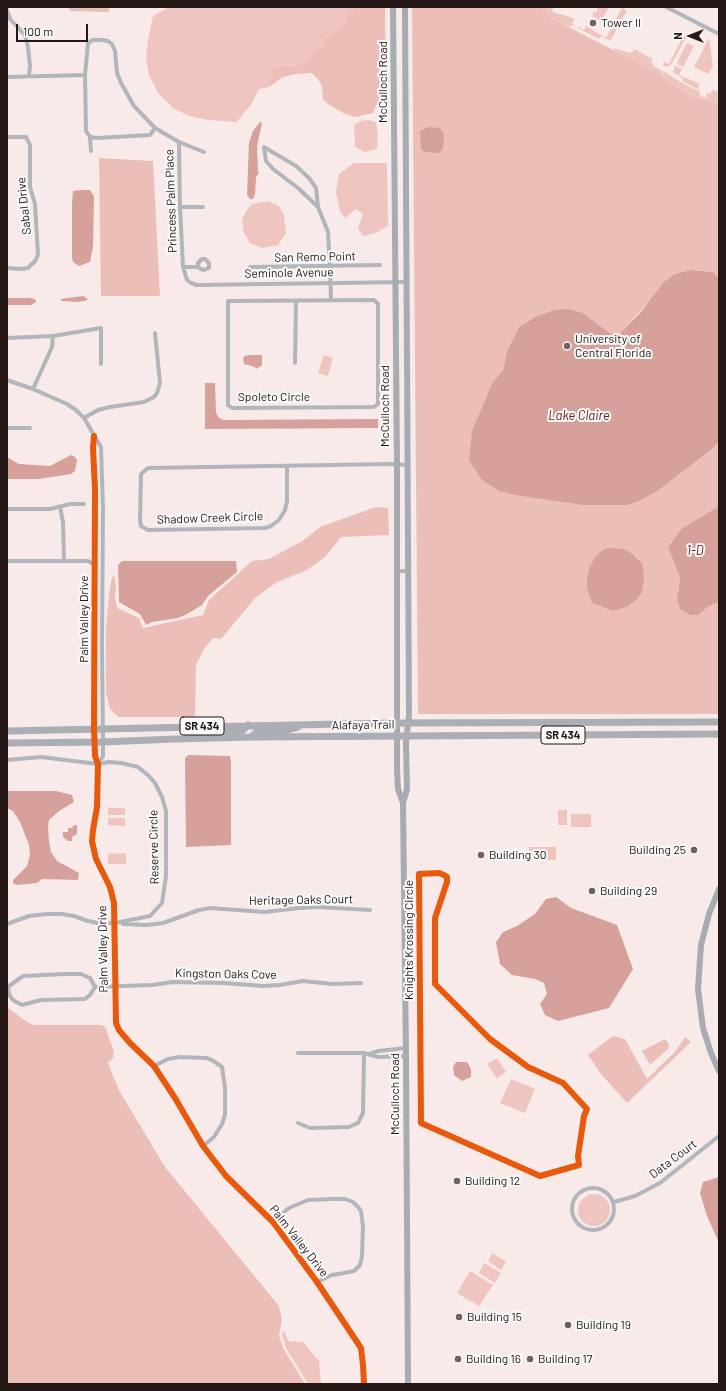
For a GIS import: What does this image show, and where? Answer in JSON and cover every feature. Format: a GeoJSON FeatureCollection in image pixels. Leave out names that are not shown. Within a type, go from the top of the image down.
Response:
{"type":"FeatureCollection","features":[{"type":"Feature","properties":{"kind":"main road","name":"McCulloch Road"},"geometry":{"type":"LineString","coordinates":[[393,7],[397,464],[397,736],[398,789],[403,803]]}},
{"type":"Feature","properties":{"kind":"main road","name":"McCulloch Road"},"geometry":{"type":"LineString","coordinates":[[405,7],[409,571],[408,723],[406,789],[403,803],[408,1384]]}},
{"type":"Feature","properties":{"kind":"main road","name":"Alafaya Trail"},"geometry":{"type":"LineString","coordinates":[[7,731],[310,724],[719,722]]}},
{"type":"Feature","properties":{"kind":"main road"},"geometry":{"type":"LineString","coordinates":[[576,735],[585,728],[597,723]]}},
{"type":"Feature","properties":{"kind":"main road"},"geometry":{"type":"LineString","coordinates":[[251,738],[257,732],[284,731],[310,724]]}},
{"type":"Feature","properties":{"kind":"main road"},"geometry":{"type":"LineString","coordinates":[[175,739],[200,732],[237,732],[248,725]]}},
{"type":"Feature","properties":{"kind":"main road","name":"Alafaya Trail"},"geometry":{"type":"LineString","coordinates":[[7,743],[397,736],[719,734]]}},
{"type":"Feature","properties":{"kind":"main road"},"geometry":{"type":"LineString","coordinates":[[719,889],[709,914],[701,945],[698,989],[704,1028],[711,1053],[719,1071]]}},
{"type":"Feature","properties":{"kind":"street"},"geometry":{"type":"LineString","coordinates":[[666,7],[719,34]]}},
{"type":"Feature","properties":{"kind":"street"},"geometry":{"type":"LineString","coordinates":[[7,10],[10,19],[25,35],[30,66],[29,76]]}},
{"type":"Feature","properties":{"kind":"street"},"geometry":{"type":"LineString","coordinates":[[91,151],[90,137],[86,131],[85,75],[88,43],[98,39],[108,41],[112,44],[115,50],[117,73],[134,106],[155,128],[179,142],[204,152]]}},
{"type":"Feature","properties":{"kind":"street"},"geometry":{"type":"LineString","coordinates":[[7,77],[85,75]]}},
{"type":"Feature","properties":{"kind":"street"},"geometry":{"type":"LineString","coordinates":[[90,137],[97,138],[150,135],[155,128]]}},
{"type":"Feature","properties":{"kind":"street","name":"Sabal Drive"},"geometry":{"type":"LineString","coordinates":[[7,137],[26,137],[30,145],[30,187],[35,204],[38,256],[36,261],[28,268],[7,268]]}},
{"type":"Feature","properties":{"kind":"street","name":"Princess Palm Place"},"geometry":{"type":"LineString","coordinates":[[179,142],[183,267],[198,267]]}},
{"type":"Feature","properties":{"kind":"street"},"geometry":{"type":"LineString","coordinates":[[318,207],[298,188],[273,170],[266,161],[264,147],[296,166],[309,178],[316,188],[318,207],[328,232],[331,300]]}},
{"type":"Feature","properties":{"kind":"street"},"geometry":{"type":"LineString","coordinates":[[180,207],[203,207]]}},
{"type":"Feature","properties":{"kind":"street","name":"San Remo Point"},"geometry":{"type":"LineString","coordinates":[[250,268],[380,265]]}},
{"type":"Feature","properties":{"kind":"street","name":"Seminole Avenue"},"geometry":{"type":"LineString","coordinates":[[183,267],[187,280],[197,285],[407,282]]}},
{"type":"Feature","properties":{"kind":"street","name":"Spoleto Circle"},"geometry":{"type":"LineString","coordinates":[[374,300],[378,304],[378,404],[374,407],[240,408],[232,408],[228,405],[228,301],[296,301],[374,300]]}},
{"type":"Feature","properties":{"kind":"street"},"geometry":{"type":"LineString","coordinates":[[295,363],[296,301]]}},
{"type":"Feature","properties":{"kind":"street"},"geometry":{"type":"LineString","coordinates":[[7,338],[53,336],[102,328],[101,364]]}},
{"type":"Feature","properties":{"kind":"street"},"geometry":{"type":"LineString","coordinates":[[84,418],[98,410],[144,402],[154,397],[160,383],[155,333]]}},
{"type":"Feature","properties":{"kind":"street"},"geometry":{"type":"LineString","coordinates":[[33,389],[52,347],[53,336]]}},
{"type":"Feature","properties":{"kind":"street","name":"Palm Valley Drive"},"geometry":{"type":"LineString","coordinates":[[7,380],[33,389],[67,404],[76,410],[84,418],[101,447],[103,492],[103,756],[98,764]]}},
{"type":"Feature","properties":{"kind":"street"},"geometry":{"type":"LineString","coordinates":[[7,428],[30,428]]}},
{"type":"Feature","properties":{"kind":"street","name":"Palm Valley Drive"},"geometry":{"type":"LineString","coordinates":[[94,436],[94,728],[95,756],[98,764],[97,807],[93,830],[93,848],[98,865],[106,879],[112,895],[115,924],[115,1016],[119,1030],[154,1066],[176,1098],[203,1146],[226,1176],[273,1222],[317,1282],[361,1348],[364,1365],[364,1384]]}},
{"type":"Feature","properties":{"kind":"street","name":"Shadow Creek Circle"},"geometry":{"type":"LineString","coordinates":[[287,466],[287,501],[279,520],[271,526],[265,528],[148,530],[141,526],[141,474],[148,468],[397,464],[408,465]]}},
{"type":"Feature","properties":{"kind":"street"},"geometry":{"type":"LineString","coordinates":[[95,492],[103,492]]}},
{"type":"Feature","properties":{"kind":"street"},"geometry":{"type":"LineString","coordinates":[[7,509],[50,509],[70,504],[84,504]]}},
{"type":"Feature","properties":{"kind":"street"},"geometry":{"type":"LineString","coordinates":[[60,506],[63,522],[64,561]]}},
{"type":"Feature","properties":{"kind":"street"},"geometry":{"type":"LineString","coordinates":[[7,561],[88,561],[95,565]]}},
{"type":"Feature","properties":{"kind":"street"},"geometry":{"type":"LineString","coordinates":[[397,571],[409,571]]}},
{"type":"Feature","properties":{"kind":"street","name":"Reserve Circle"},"geometry":{"type":"LineString","coordinates":[[7,760],[41,757],[98,764],[109,762],[121,763],[138,767],[155,783],[162,797],[166,812],[166,876],[162,903],[150,916],[115,924],[88,921],[62,914],[47,914],[29,916],[7,924]]}},
{"type":"Feature","properties":{"kind":"street","name":"Knights Krossing Circle"},"geometry":{"type":"LineString","coordinates":[[439,873],[444,874],[447,877],[447,882],[435,918],[435,984],[490,1039],[528,1066],[563,1083],[587,1109],[584,1116],[578,1156],[579,1165],[573,1168],[540,1176],[421,1123],[419,874],[439,873]]}},
{"type":"Feature","properties":{"kind":"street","name":"Heritage Oaks Court"},"geometry":{"type":"LineString","coordinates":[[115,924],[147,925],[163,923],[199,910],[210,908],[265,912],[317,907],[370,910]]}},
{"type":"Feature","properties":{"kind":"street"},"geometry":{"type":"LineString","coordinates":[[81,974],[90,978],[95,987],[85,1000],[41,1000],[22,1005],[13,1000],[8,991],[10,986],[23,976],[37,975],[81,974]]}},
{"type":"Feature","properties":{"kind":"street","name":"Kingston Oaks Cove"},"geometry":{"type":"LineString","coordinates":[[95,987],[152,985],[173,982],[224,983],[263,986],[303,981],[333,984],[361,983]]}},
{"type":"Feature","properties":{"kind":"street"},"geometry":{"type":"LineString","coordinates":[[369,1054],[378,1051],[406,1048]]}},
{"type":"Feature","properties":{"kind":"street"},"geometry":{"type":"LineString","coordinates":[[387,1050],[387,1057]]}},
{"type":"Feature","properties":{"kind":"street"},"geometry":{"type":"LineString","coordinates":[[298,1053],[364,1053],[378,1057],[406,1056]]}},
{"type":"Feature","properties":{"kind":"street"},"geometry":{"type":"LineString","coordinates":[[298,1123],[310,1128],[349,1127],[358,1123],[363,1113],[364,1053]]}},
{"type":"Feature","properties":{"kind":"street"},"geometry":{"type":"LineString","coordinates":[[154,1066],[168,1058],[180,1057],[206,1058],[222,1067],[226,1088],[225,1116],[214,1137],[203,1146]]}},
{"type":"Feature","properties":{"kind":"street","name":"Data Court"},"geometry":{"type":"LineString","coordinates":[[614,1202],[635,1196],[660,1183],[719,1136]]}},
{"type":"Feature","properties":{"kind":"street"},"geometry":{"type":"LineString","coordinates":[[598,1187],[605,1190],[614,1202],[614,1216],[610,1222],[598,1230],[583,1228],[573,1217],[573,1201],[577,1195],[588,1188],[598,1187]]}},
{"type":"Feature","properties":{"kind":"street"},"geometry":{"type":"LineString","coordinates":[[273,1222],[288,1208],[308,1200],[331,1198],[345,1199],[358,1206],[361,1211],[363,1227],[362,1256],[360,1265],[354,1271],[332,1274],[317,1282]]}},
{"type":"Feature","properties":{"kind":"shaded area"},"geometry":{"type":"Polygon","coordinates":[[[69,7],[109,7],[109,12],[69,11],[69,7]]]}},
{"type":"Feature","properties":{"kind":"shaded area"},"geometry":{"type":"Polygon","coordinates":[[[169,7],[355,7],[348,14],[346,21],[324,39],[322,46],[319,46],[312,52],[308,60],[299,65],[272,68],[269,87],[259,89],[252,103],[235,124],[235,122],[208,120],[189,116],[173,108],[158,93],[149,75],[146,57],[148,40],[153,16],[169,7]]]}},
{"type":"Feature","properties":{"kind":"shaded area"},"geometry":{"type":"Polygon","coordinates":[[[355,7],[385,7],[386,96],[382,102],[376,105],[373,113],[355,117],[345,114],[328,104],[323,100],[322,87],[318,79],[312,73],[283,77],[269,87],[272,68],[279,66],[299,65],[308,60],[312,52],[319,46],[322,46],[324,39],[346,21],[348,14],[355,7]]]}},
{"type":"Feature","properties":{"kind":"shaded area","name":"University of Central Florida"},"geometry":{"type":"Polygon","coordinates":[[[412,7],[541,7],[553,19],[656,72],[692,97],[719,103],[719,278],[713,272],[690,270],[675,274],[618,335],[611,334],[583,313],[535,317],[519,327],[507,351],[503,370],[492,383],[472,431],[659,490],[711,450],[719,442],[719,506],[681,529],[668,547],[680,578],[677,599],[680,609],[690,615],[698,615],[709,606],[719,602],[719,714],[418,714],[412,7]],[[624,549],[589,569],[587,588],[642,563],[624,549]]]}},
{"type":"Feature","properties":{"kind":"shaded area"},"geometry":{"type":"Polygon","coordinates":[[[541,7],[554,7],[552,11],[574,19],[572,24],[576,27],[571,25],[570,27],[553,19],[541,7]]]}},
{"type":"Feature","properties":{"kind":"shaded area"},"geometry":{"type":"Polygon","coordinates":[[[597,7],[609,7],[601,21],[592,16],[594,12],[597,12],[597,7]]]}},
{"type":"Feature","properties":{"kind":"shaded area"},"geometry":{"type":"Polygon","coordinates":[[[622,8],[627,10],[611,40],[606,39],[601,36],[599,39],[578,28],[579,27],[584,30],[586,26],[606,38],[622,8]]]}},
{"type":"Feature","properties":{"kind":"shaded area"},"geometry":{"type":"Polygon","coordinates":[[[683,36],[686,38],[671,65],[666,67],[663,65],[664,62],[669,64],[683,36]]]}},
{"type":"Feature","properties":{"kind":"shaded area"},"geometry":{"type":"Polygon","coordinates":[[[709,38],[713,67],[708,74],[694,67],[709,38]]]}},
{"type":"Feature","properties":{"kind":"shaded area"},"geometry":{"type":"Polygon","coordinates":[[[687,43],[694,46],[683,67],[677,62],[687,43]]]}},
{"type":"Feature","properties":{"kind":"shaded area"},"geometry":{"type":"Polygon","coordinates":[[[615,48],[629,53],[632,53],[634,49],[653,59],[651,62],[653,66],[664,72],[661,76],[614,50],[615,48]]]}},
{"type":"Feature","properties":{"kind":"shaded area"},"geometry":{"type":"Polygon","coordinates":[[[675,66],[682,69],[679,75],[700,84],[698,88],[702,91],[682,81],[683,79],[673,72],[675,66]]]}},
{"type":"Feature","properties":{"kind":"shaded area"},"geometry":{"type":"Polygon","coordinates":[[[665,72],[680,82],[700,92],[700,96],[707,98],[706,93],[710,94],[713,90],[719,93],[719,103],[692,97],[662,76],[665,72]]]}},
{"type":"Feature","properties":{"kind":"shaded area"},"geometry":{"type":"Polygon","coordinates":[[[368,120],[376,122],[378,134],[377,149],[365,152],[355,147],[354,125],[360,121],[368,120]]]}},
{"type":"Feature","properties":{"kind":"shaded area"},"geometry":{"type":"Polygon","coordinates":[[[99,158],[153,161],[160,296],[101,296],[99,158]]]}},
{"type":"Feature","properties":{"kind":"shaded area"},"geometry":{"type":"Polygon","coordinates":[[[354,163],[387,163],[388,226],[376,233],[363,236],[358,228],[363,214],[356,209],[345,218],[340,212],[336,192],[339,174],[354,163]]]}},
{"type":"Feature","properties":{"kind":"shaded area"},"geometry":{"type":"Polygon","coordinates":[[[268,201],[279,206],[284,215],[286,233],[278,245],[262,248],[250,243],[244,233],[242,220],[246,211],[252,204],[268,201]]]}},
{"type":"Feature","properties":{"kind":"shaded area"},"geometry":{"type":"Polygon","coordinates":[[[324,355],[333,358],[328,376],[318,373],[324,355]]]}},
{"type":"Feature","properties":{"kind":"shaded area"},"geometry":{"type":"Polygon","coordinates":[[[376,507],[388,508],[389,535],[341,537],[325,557],[307,570],[277,582],[256,597],[221,639],[213,638],[204,649],[196,665],[195,717],[118,717],[110,709],[106,692],[106,627],[110,587],[114,575],[117,608],[139,618],[143,628],[203,615],[209,600],[252,561],[269,559],[304,540],[320,527],[376,507]]]}},
{"type":"Feature","properties":{"kind":"shaded area"},"geometry":{"type":"Polygon","coordinates":[[[108,808],[125,808],[125,815],[108,815],[108,808]]]}},
{"type":"Feature","properties":{"kind":"shaded area"},"geometry":{"type":"Polygon","coordinates":[[[558,810],[567,810],[567,825],[558,825],[558,810]]]}},
{"type":"Feature","properties":{"kind":"shaded area"},"geometry":{"type":"Polygon","coordinates":[[[571,814],[591,814],[591,827],[571,827],[571,814]]]}},
{"type":"Feature","properties":{"kind":"shaded area"},"geometry":{"type":"Polygon","coordinates":[[[108,818],[125,818],[125,826],[108,825],[108,818]]]}},
{"type":"Feature","properties":{"kind":"shaded area"},"geometry":{"type":"Polygon","coordinates":[[[529,847],[556,847],[556,860],[530,860],[529,847]]]}},
{"type":"Feature","properties":{"kind":"shaded area"},"geometry":{"type":"Polygon","coordinates":[[[126,853],[126,864],[108,864],[108,854],[126,853]]]}},
{"type":"Feature","properties":{"kind":"shaded area"},"geometry":{"type":"Polygon","coordinates":[[[7,1007],[33,1025],[104,1026],[114,1052],[113,1058],[108,1063],[120,1092],[165,1167],[279,1306],[282,1320],[279,1335],[283,1348],[305,1384],[7,1384],[7,1007]]]}},
{"type":"Feature","properties":{"kind":"shaded area"},"geometry":{"type":"Polygon","coordinates":[[[613,1036],[625,1039],[647,1079],[675,1052],[685,1037],[691,1042],[627,1103],[601,1074],[588,1055],[613,1036]]]}},
{"type":"Feature","properties":{"kind":"shaded area"},"geometry":{"type":"Polygon","coordinates":[[[665,1039],[669,1044],[668,1049],[651,1064],[649,1063],[642,1051],[665,1039]]]}},
{"type":"Feature","properties":{"kind":"shaded area"},"geometry":{"type":"Polygon","coordinates":[[[497,1058],[506,1072],[497,1079],[487,1064],[497,1058]]]}},
{"type":"Feature","properties":{"kind":"shaded area"},"geometry":{"type":"Polygon","coordinates":[[[511,1079],[535,1089],[525,1113],[500,1103],[511,1079]]]}},
{"type":"Feature","properties":{"kind":"shaded area"},"geometry":{"type":"Polygon","coordinates":[[[594,1194],[603,1197],[607,1201],[610,1210],[607,1219],[603,1223],[594,1226],[585,1223],[581,1219],[578,1210],[581,1201],[585,1197],[594,1194]]]}},
{"type":"Feature","properties":{"kind":"shaded area"},"geometry":{"type":"Polygon","coordinates":[[[492,1253],[506,1262],[501,1270],[488,1261],[492,1253]]]}},
{"type":"Feature","properties":{"kind":"shaded area"},"geometry":{"type":"Polygon","coordinates":[[[484,1263],[501,1273],[495,1283],[479,1273],[484,1263]]]}},
{"type":"Feature","properties":{"kind":"shaded area"},"geometry":{"type":"Polygon","coordinates":[[[470,1271],[493,1285],[479,1306],[457,1293],[470,1271]]]}},
{"type":"Feature","properties":{"kind":"shaded area"},"geometry":{"type":"Polygon","coordinates":[[[283,1330],[289,1341],[303,1342],[319,1361],[321,1384],[308,1384],[286,1348],[282,1335],[283,1330]]]}},
{"type":"Feature","properties":{"kind":"water"},"geometry":{"type":"Polygon","coordinates":[[[260,122],[262,123],[257,146],[259,173],[256,177],[255,194],[253,199],[250,199],[247,195],[249,142],[253,131],[260,122]]]}},
{"type":"Feature","properties":{"kind":"water"},"geometry":{"type":"Polygon","coordinates":[[[429,127],[440,128],[444,134],[443,149],[439,153],[425,152],[421,150],[420,131],[429,127]]]}},
{"type":"Feature","properties":{"kind":"water"},"geometry":{"type":"Polygon","coordinates":[[[90,190],[94,196],[93,247],[90,262],[79,266],[73,262],[72,258],[72,204],[73,191],[90,190]]]}},
{"type":"Feature","properties":{"kind":"water","name":"Lake Claire"},"geometry":{"type":"Polygon","coordinates":[[[690,270],[713,272],[719,278],[719,442],[711,450],[659,490],[639,501],[627,505],[583,505],[515,495],[499,491],[482,480],[469,460],[472,431],[492,383],[503,370],[507,351],[519,327],[535,317],[554,310],[568,309],[583,313],[611,334],[618,335],[641,312],[664,282],[675,274],[690,270]]]}},
{"type":"Feature","properties":{"kind":"water"},"geometry":{"type":"Polygon","coordinates":[[[83,296],[88,299],[85,301],[76,302],[62,301],[60,299],[83,296]]]}},
{"type":"Feature","properties":{"kind":"water"},"geometry":{"type":"Polygon","coordinates":[[[7,298],[29,298],[35,299],[36,302],[31,305],[7,305],[7,298]]]}},
{"type":"Feature","properties":{"kind":"water"},"geometry":{"type":"Polygon","coordinates":[[[262,355],[261,366],[256,369],[255,367],[244,364],[244,356],[262,355]]]}},
{"type":"Feature","properties":{"kind":"water"},"geometry":{"type":"Polygon","coordinates":[[[205,383],[215,383],[216,413],[219,418],[224,420],[378,419],[378,428],[205,429],[205,383]]]}},
{"type":"Feature","properties":{"kind":"water"},"geometry":{"type":"Polygon","coordinates":[[[71,455],[77,460],[75,471],[71,474],[39,479],[7,479],[7,457],[19,464],[50,466],[71,455]]]}},
{"type":"Feature","properties":{"kind":"water","name":"1-D"},"geometry":{"type":"Polygon","coordinates":[[[719,506],[719,602],[709,606],[698,615],[690,615],[680,609],[678,603],[677,599],[680,578],[668,547],[681,529],[719,506]]]}},
{"type":"Feature","properties":{"kind":"water"},"geometry":{"type":"Polygon","coordinates":[[[608,548],[624,549],[631,553],[642,563],[644,577],[642,592],[636,600],[628,606],[613,611],[592,603],[587,588],[589,569],[595,557],[603,550],[608,548]]]}},
{"type":"Feature","properties":{"kind":"water"},"geometry":{"type":"Polygon","coordinates":[[[122,561],[236,561],[237,572],[208,596],[202,605],[187,614],[178,618],[152,622],[146,625],[140,614],[119,602],[118,565],[122,561]]]}},
{"type":"Feature","properties":{"kind":"water"},"geometry":{"type":"Polygon","coordinates":[[[188,755],[230,756],[231,845],[186,847],[185,758],[188,755]]]}},
{"type":"Feature","properties":{"kind":"water"},"geometry":{"type":"Polygon","coordinates":[[[7,791],[56,791],[72,795],[74,802],[59,811],[49,820],[48,827],[51,852],[57,861],[79,873],[78,880],[42,879],[37,883],[17,885],[13,883],[13,880],[27,866],[30,855],[29,845],[20,822],[13,811],[7,808],[7,791]]]}},
{"type":"Feature","properties":{"kind":"water"},"geometry":{"type":"Polygon","coordinates":[[[74,825],[77,825],[77,834],[72,837],[72,841],[68,841],[63,837],[63,832],[68,832],[68,828],[72,828],[74,825]]]}},
{"type":"Feature","properties":{"kind":"water"},"geometry":{"type":"Polygon","coordinates":[[[556,897],[571,908],[617,925],[633,969],[609,1008],[558,1021],[545,1015],[540,1004],[547,994],[544,983],[535,979],[512,975],[500,964],[496,942],[503,932],[517,926],[535,914],[546,899],[556,897]]]}},
{"type":"Feature","properties":{"kind":"water"},"geometry":{"type":"Polygon","coordinates":[[[456,1062],[467,1062],[471,1069],[471,1077],[462,1081],[454,1075],[453,1067],[456,1062]]]}},
{"type":"Feature","properties":{"kind":"water"},"geometry":{"type":"Polygon","coordinates":[[[719,1177],[719,1243],[707,1216],[700,1193],[703,1182],[719,1177]]]}},
{"type":"Feature","properties":{"kind":"cycle path"},"geometry":{"type":"LineString","coordinates":[[94,436],[94,728],[95,756],[98,764],[97,807],[92,841],[96,859],[110,887],[114,903],[116,1023],[119,1030],[130,1043],[154,1066],[203,1146],[226,1176],[273,1222],[317,1282],[361,1348],[364,1384]]}},
{"type":"Feature","properties":{"kind":"cycle path"},"geometry":{"type":"LineString","coordinates":[[439,873],[447,877],[447,882],[435,918],[435,984],[490,1039],[528,1067],[563,1083],[587,1109],[584,1116],[578,1156],[579,1165],[540,1176],[421,1123],[419,874],[439,873]]}},
{"type":"Feature","properties":{"kind":"place","name":"Tower II"},"geometry":{"type":"Point","coordinates":[593,23]}},
{"type":"Feature","properties":{"kind":"place","name":"University of Central Florida"},"geometry":{"type":"Point","coordinates":[567,346]}},
{"type":"Feature","properties":{"kind":"place","name":"Building 25"},"geometry":{"type":"Point","coordinates":[694,850]}},
{"type":"Feature","properties":{"kind":"place","name":"Building 30"},"geometry":{"type":"Point","coordinates":[481,855]}},
{"type":"Feature","properties":{"kind":"place","name":"Building 29"},"geometry":{"type":"Point","coordinates":[592,891]}},
{"type":"Feature","properties":{"kind":"place","name":"Building 12"},"geometry":{"type":"Point","coordinates":[457,1181]}},
{"type":"Feature","properties":{"kind":"place","name":"Building 15"},"geometry":{"type":"Point","coordinates":[459,1317]}},
{"type":"Feature","properties":{"kind":"place","name":"Building 19"},"geometry":{"type":"Point","coordinates":[568,1325]}},
{"type":"Feature","properties":{"kind":"place","name":"Building 16"},"geometry":{"type":"Point","coordinates":[458,1359]}},
{"type":"Feature","properties":{"kind":"place","name":"Building 17"},"geometry":{"type":"Point","coordinates":[530,1359]}}]}
